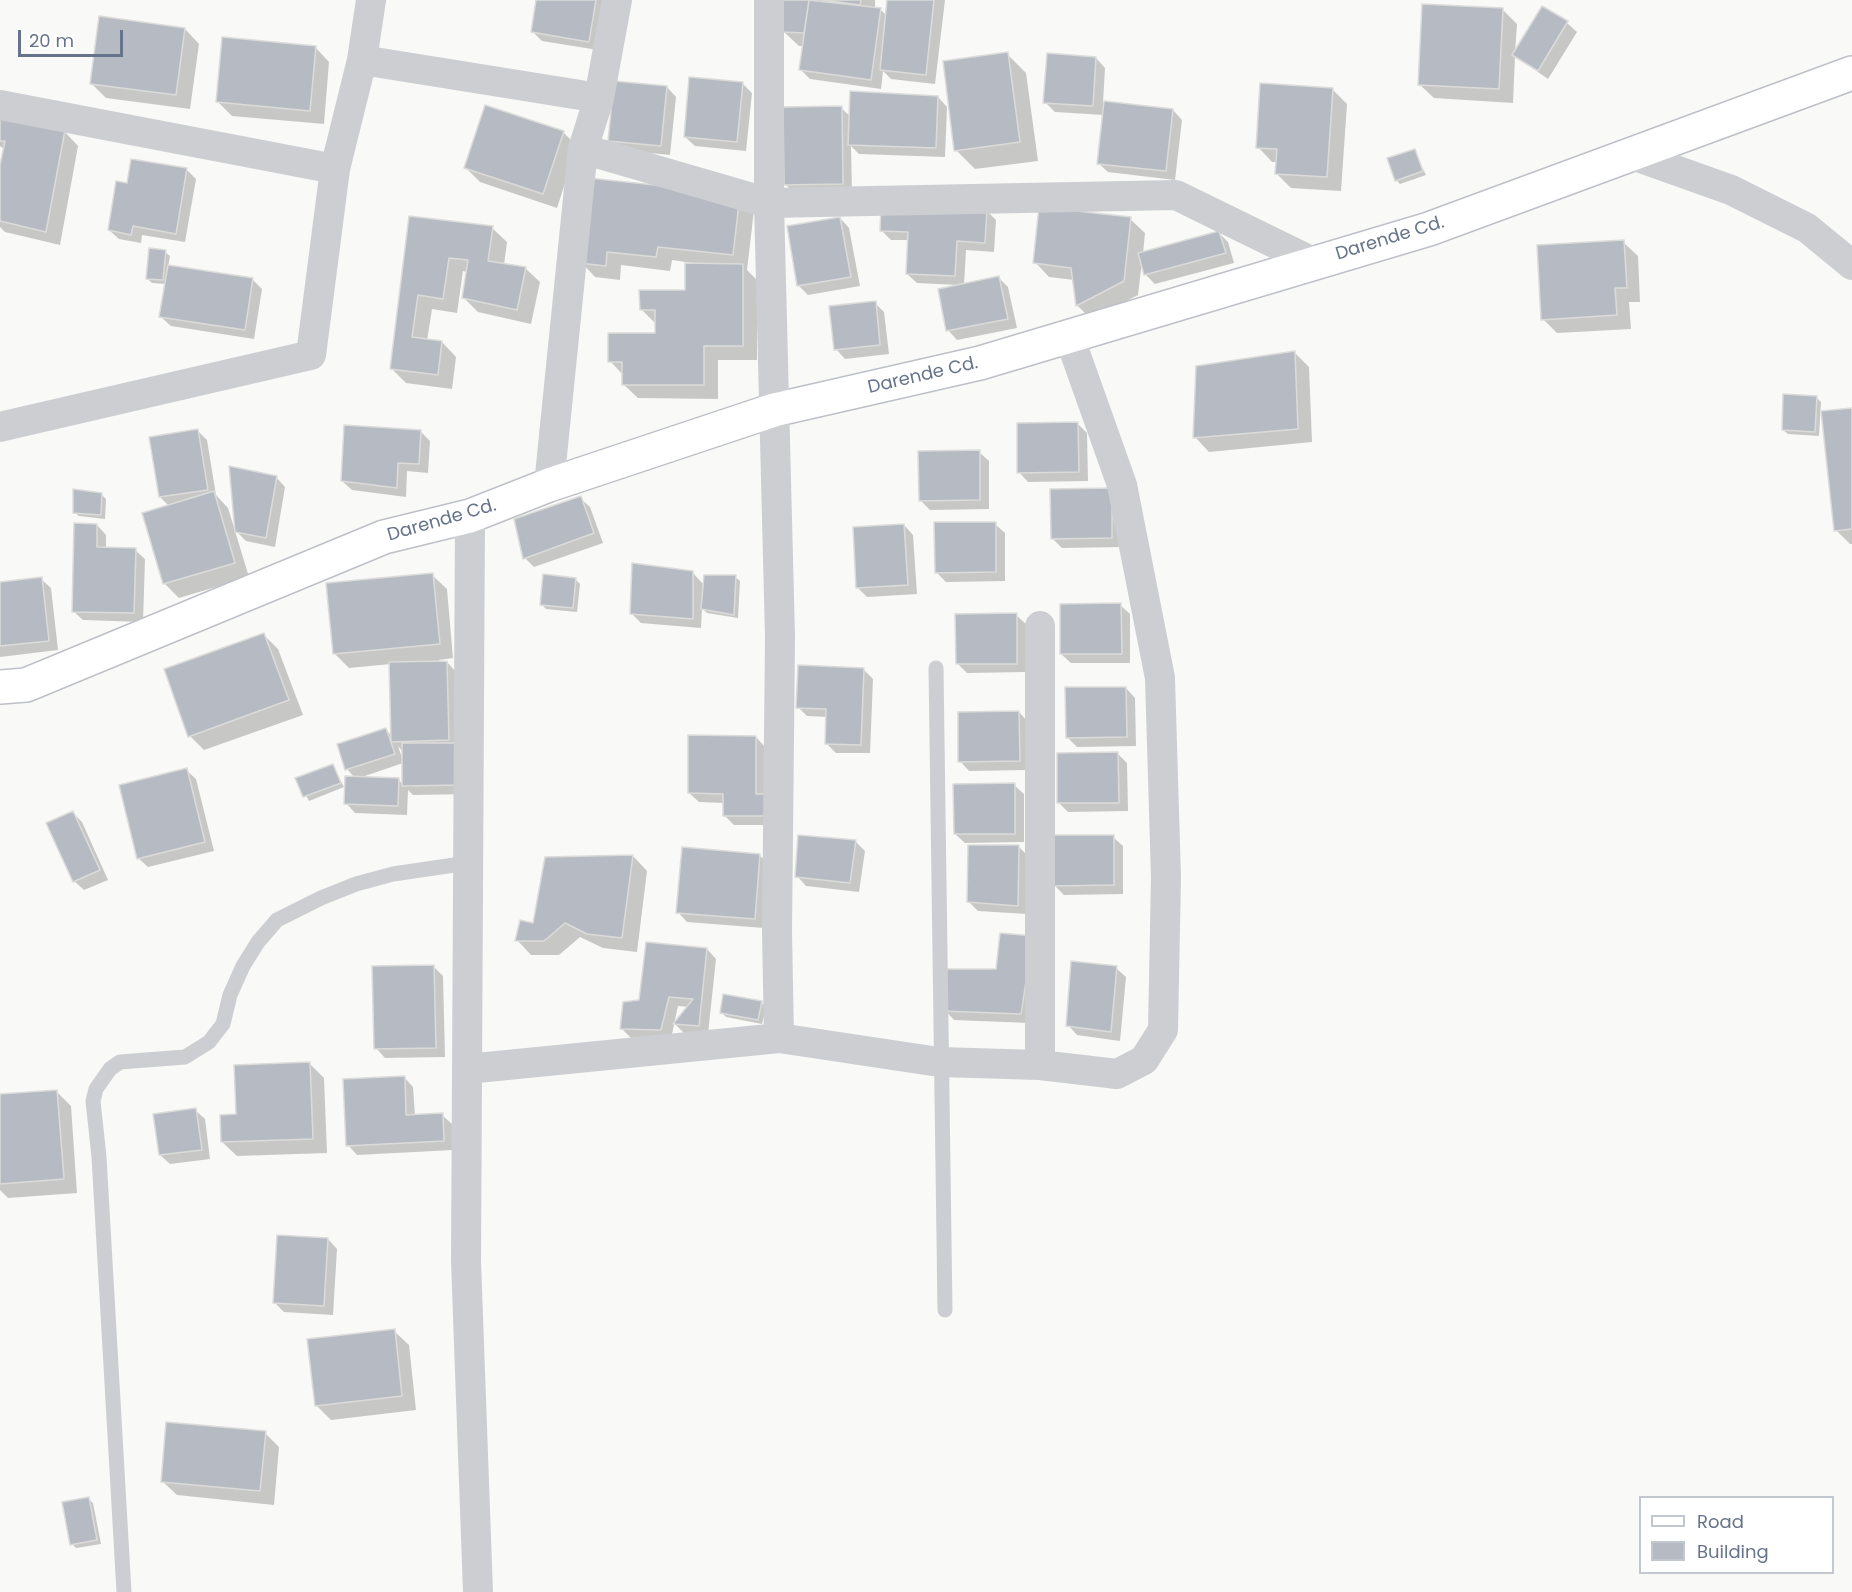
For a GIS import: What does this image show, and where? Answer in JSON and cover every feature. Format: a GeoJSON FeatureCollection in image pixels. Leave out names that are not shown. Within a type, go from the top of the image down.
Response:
{"type":"FeatureCollection","features":[{"type":"Feature","properties":{"kind":"street"},"geometry":{"type":"LineString","coordinates":[[0,427],[311,355],[335,169],[362,60],[371,0]]}},
{"type":"Feature","properties":{"kind":"street"},"geometry":{"type":"LineString","coordinates":[[549,485],[583,149],[599,98],[617,0]]}},
{"type":"Feature","properties":{"kind":"street"},"geometry":{"type":"LineString","coordinates":[[769,0],[769,203],[780,637],[777,932],[779,1038]]}},
{"type":"Feature","properties":{"kind":"street"},"geometry":{"type":"LineString","coordinates":[[362,60],[599,98]]}},
{"type":"Feature","properties":{"kind":"street","name":"Darende Cd."},"geometry":{"type":"LineString","coordinates":[[0,687],[26,685],[384,537],[470,516],[549,485],[774,410],[980,363],[1429,229],[1852,73]]}},
{"type":"Feature","properties":{"kind":"street"},"geometry":{"type":"LineString","coordinates":[[0,105],[335,169]]}},
{"type":"Feature","properties":{"kind":"street"},"geometry":{"type":"LineString","coordinates":[[583,149],[769,203],[1176,195],[1315,263]]}},
{"type":"Feature","properties":{"kind":"street"},"geometry":{"type":"LineString","coordinates":[[1630,154],[1731,190],[1808,228],[1852,265]]}},
{"type":"Feature","properties":{"kind":"street"},"geometry":{"type":"LineString","coordinates":[[466,1069],[779,1038],[939,1062],[1040,1065],[1118,1074],[1144,1060],[1163,1030],[1166,876],[1160,678],[1122,485],[1069,336]]}},
{"type":"Feature","properties":{"kind":"street"},"geometry":{"type":"LineString","coordinates":[[470,516],[466,1261],[478,1592]]}},
{"type":"Feature","properties":{"kind":"street"},"geometry":{"type":"LineString","coordinates":[[1040,626],[1040,1065]]}},
{"type":"Feature","properties":{"kind":"lane"},"geometry":{"type":"LineString","coordinates":[[936,668],[939,1062],[945,1310]]}},
{"type":"Feature","properties":{"kind":"lane"},"geometry":{"type":"LineString","coordinates":[[124,1592],[99,1157],[93,1101],[96,1089],[110,1069],[120,1062],[186,1057],[209,1042],[223,1024],[230,995],[243,966],[258,942],[277,920],[321,898],[365,882],[430,867],[468,863]]}},
{"type":"Feature","properties":{"kind":"building"},"geometry":{"type":"Polygon","coordinates":[[[536,0],[596,0],[589,42],[531,32],[536,0]]]}},
{"type":"Feature","properties":{"kind":"building"},"geometry":{"type":"Polygon","coordinates":[[[783,0],[809,0],[804,33],[783,32],[783,0]]]}},
{"type":"Feature","properties":{"kind":"building"},"geometry":{"type":"Polygon","coordinates":[[[809,0],[881,8],[871,80],[799,70],[809,0]]]}},
{"type":"Feature","properties":{"kind":"building"},"geometry":{"type":"Polygon","coordinates":[[[823,0],[861,0],[860,5],[823,0]]]}},
{"type":"Feature","properties":{"kind":"building"},"geometry":{"type":"Polygon","coordinates":[[[887,0],[934,0],[926,75],[880,70],[887,0]]]}},
{"type":"Feature","properties":{"kind":"building"},"geometry":{"type":"Polygon","coordinates":[[[1422,4],[1503,8],[1499,89],[1418,85],[1422,4]]]}},
{"type":"Feature","properties":{"kind":"building"},"geometry":{"type":"Polygon","coordinates":[[[1542,6],[1568,21],[1538,71],[1512,55],[1542,6]]]}},
{"type":"Feature","properties":{"kind":"building"},"geometry":{"type":"Polygon","coordinates":[[[99,16],[185,28],[176,95],[90,84],[99,16]]]}},
{"type":"Feature","properties":{"kind":"building"},"geometry":{"type":"Polygon","coordinates":[[[222,37],[316,46],[310,111],[216,102],[222,37]]]}},
{"type":"Feature","properties":{"kind":"building"},"geometry":{"type":"Polygon","coordinates":[[[1008,52],[1020,142],[954,151],[943,61],[1008,52]]]}},
{"type":"Feature","properties":{"kind":"building"},"geometry":{"type":"Polygon","coordinates":[[[1047,53],[1096,57],[1093,106],[1043,103],[1047,53]]]}},
{"type":"Feature","properties":{"kind":"building"},"geometry":{"type":"Polygon","coordinates":[[[689,77],[743,82],[737,142],[684,137],[689,77]]]}},
{"type":"Feature","properties":{"kind":"building"},"geometry":{"type":"Polygon","coordinates":[[[614,81],[667,86],[661,146],[608,141],[614,81]]]}},
{"type":"Feature","properties":{"kind":"building"},"geometry":{"type":"Polygon","coordinates":[[[1260,83],[1333,88],[1327,177],[1275,174],[1277,149],[1256,148],[1260,83]]]}},
{"type":"Feature","properties":{"kind":"building"},"geometry":{"type":"Polygon","coordinates":[[[850,91],[938,96],[936,148],[848,145],[850,91]]]}},
{"type":"Feature","properties":{"kind":"building"},"geometry":{"type":"Polygon","coordinates":[[[1104,101],[1173,109],[1166,171],[1097,164],[1104,101]]]}},
{"type":"Feature","properties":{"kind":"building"},"geometry":{"type":"Polygon","coordinates":[[[485,105],[564,131],[543,194],[464,168],[485,105]]]}},
{"type":"Feature","properties":{"kind":"building"},"geometry":{"type":"Polygon","coordinates":[[[842,106],[843,184],[784,185],[783,107],[842,106]]]}},
{"type":"Feature","properties":{"kind":"building"},"geometry":{"type":"Polygon","coordinates":[[[0,113],[65,130],[46,232],[0,221],[0,165],[5,141],[0,141],[0,113]]]}},
{"type":"Feature","properties":{"kind":"building"},"geometry":{"type":"Polygon","coordinates":[[[1415,149],[1423,171],[1395,181],[1387,158],[1415,149]]]}},
{"type":"Feature","properties":{"kind":"building"},"geometry":{"type":"Polygon","coordinates":[[[131,159],[187,168],[176,234],[133,226],[131,235],[108,230],[116,181],[127,183],[131,159]]]}},
{"type":"Feature","properties":{"kind":"building"},"geometry":{"type":"Polygon","coordinates":[[[589,178],[740,194],[733,255],[658,247],[656,257],[607,252],[606,266],[579,263],[589,178]]]}},
{"type":"Feature","properties":{"kind":"building"},"geometry":{"type":"Polygon","coordinates":[[[881,204],[987,209],[985,243],[957,241],[955,276],[906,274],[908,232],[880,231],[881,204]]]}},
{"type":"Feature","properties":{"kind":"building"},"geometry":{"type":"Polygon","coordinates":[[[1039,207],[1131,217],[1124,281],[1076,306],[1071,268],[1033,263],[1039,207]]]}},
{"type":"Feature","properties":{"kind":"building"},"geometry":{"type":"Polygon","coordinates":[[[409,216],[493,226],[488,261],[526,267],[517,310],[462,298],[468,260],[449,258],[443,299],[418,295],[412,337],[442,341],[438,375],[390,369],[409,216]]]}},
{"type":"Feature","properties":{"kind":"building"},"geometry":{"type":"Polygon","coordinates":[[[840,217],[851,277],[797,286],[787,226],[840,217]]]}},
{"type":"Feature","properties":{"kind":"building"},"geometry":{"type":"Polygon","coordinates":[[[1219,231],[1226,253],[1144,275],[1138,253],[1219,231]]]}},
{"type":"Feature","properties":{"kind":"building"},"geometry":{"type":"Polygon","coordinates":[[[1624,240],[1627,288],[1615,288],[1617,315],[1541,320],[1537,245],[1624,240]]]}},
{"type":"Feature","properties":{"kind":"building"},"geometry":{"type":"Polygon","coordinates":[[[149,248],[166,250],[163,280],[146,279],[149,248]]]}},
{"type":"Feature","properties":{"kind":"building"},"geometry":{"type":"Polygon","coordinates":[[[685,263],[743,264],[743,346],[704,346],[704,385],[622,385],[622,362],[608,362],[608,333],[655,333],[655,310],[640,310],[639,290],[685,290],[685,263]]]}},
{"type":"Feature","properties":{"kind":"building"},"geometry":{"type":"Polygon","coordinates":[[[168,265],[253,278],[245,330],[159,317],[168,265]]]}},
{"type":"Feature","properties":{"kind":"building"},"geometry":{"type":"Polygon","coordinates":[[[999,276],[1008,319],[946,331],[938,289],[999,276]]]}},
{"type":"Feature","properties":{"kind":"building"},"geometry":{"type":"Polygon","coordinates":[[[876,301],[880,345],[834,350],[829,306],[876,301]]]}},
{"type":"Feature","properties":{"kind":"building"},"geometry":{"type":"Polygon","coordinates":[[[1295,351],[1298,429],[1193,438],[1196,366],[1295,351]]]}},
{"type":"Feature","properties":{"kind":"building"},"geometry":{"type":"Polygon","coordinates":[[[1783,394],[1817,396],[1815,432],[1782,430],[1783,394]]]}},
{"type":"Feature","properties":{"kind":"building"},"geometry":{"type":"Polygon","coordinates":[[[1852,408],[1852,529],[1834,531],[1821,411],[1852,408]]]}},
{"type":"Feature","properties":{"kind":"building"},"geometry":{"type":"Polygon","coordinates":[[[1078,422],[1079,472],[1017,473],[1017,423],[1078,422]]]}},
{"type":"Feature","properties":{"kind":"building"},"geometry":{"type":"Polygon","coordinates":[[[344,425],[421,430],[419,464],[398,463],[397,488],[341,481],[344,425]]]}},
{"type":"Feature","properties":{"kind":"building"},"geometry":{"type":"Polygon","coordinates":[[[198,429],[208,490],[159,497],[149,437],[198,429]]]}},
{"type":"Feature","properties":{"kind":"building"},"geometry":{"type":"Polygon","coordinates":[[[980,450],[980,500],[919,501],[918,451],[980,450]]]}},
{"type":"Feature","properties":{"kind":"building"},"geometry":{"type":"Polygon","coordinates":[[[229,466],[277,476],[266,538],[235,532],[229,466]]]}},
{"type":"Feature","properties":{"kind":"building"},"geometry":{"type":"Polygon","coordinates":[[[1112,488],[1112,538],[1051,539],[1050,489],[1112,488]]]}},
{"type":"Feature","properties":{"kind":"building"},"geometry":{"type":"Polygon","coordinates":[[[73,489],[102,493],[101,515],[73,513],[73,489]]]}},
{"type":"Feature","properties":{"kind":"building"},"geometry":{"type":"Polygon","coordinates":[[[214,491],[235,563],[163,584],[142,513],[214,491]]]}},
{"type":"Feature","properties":{"kind":"building"},"geometry":{"type":"Polygon","coordinates":[[[581,496],[594,533],[523,559],[514,519],[581,496]]]}},
{"type":"Feature","properties":{"kind":"building"},"geometry":{"type":"Polygon","coordinates":[[[934,522],[996,522],[996,572],[935,573],[934,522]]]}},
{"type":"Feature","properties":{"kind":"building"},"geometry":{"type":"Polygon","coordinates":[[[74,523],[97,524],[97,547],[136,548],[134,613],[72,612],[74,523]]]}},
{"type":"Feature","properties":{"kind":"building"},"geometry":{"type":"Polygon","coordinates":[[[904,524],[908,585],[856,588],[853,527],[904,524]]]}},
{"type":"Feature","properties":{"kind":"building"},"geometry":{"type":"Polygon","coordinates":[[[632,563],[693,571],[693,619],[630,614],[632,563]]]}},
{"type":"Feature","properties":{"kind":"building"},"geometry":{"type":"Polygon","coordinates":[[[433,573],[440,644],[333,654],[326,583],[433,573]]]}},
{"type":"Feature","properties":{"kind":"building"},"geometry":{"type":"Polygon","coordinates":[[[543,574],[576,578],[573,608],[540,605],[543,574]]]}},
{"type":"Feature","properties":{"kind":"building"},"geometry":{"type":"Polygon","coordinates":[[[704,575],[736,575],[734,615],[701,609],[704,575]]]}},
{"type":"Feature","properties":{"kind":"building"},"geometry":{"type":"Polygon","coordinates":[[[42,577],[49,641],[0,646],[0,582],[42,577]]]}},
{"type":"Feature","properties":{"kind":"building"},"geometry":{"type":"Polygon","coordinates":[[[1121,603],[1122,654],[1060,654],[1060,604],[1121,603]]]}},
{"type":"Feature","properties":{"kind":"building"},"geometry":{"type":"Polygon","coordinates":[[[1017,613],[1017,664],[956,664],[955,614],[1017,613]]]}},
{"type":"Feature","properties":{"kind":"building"},"geometry":{"type":"Polygon","coordinates":[[[264,633],[289,700],[188,737],[164,669],[264,633]]]}},
{"type":"Feature","properties":{"kind":"building"},"geometry":{"type":"Polygon","coordinates":[[[447,661],[449,740],[391,742],[389,662],[447,661]]]}},
{"type":"Feature","properties":{"kind":"building"},"geometry":{"type":"Polygon","coordinates":[[[798,665],[864,668],[861,745],[825,744],[826,709],[796,708],[798,665]]]}},
{"type":"Feature","properties":{"kind":"building"},"geometry":{"type":"Polygon","coordinates":[[[1065,687],[1126,687],[1127,737],[1066,738],[1065,687]]]}},
{"type":"Feature","properties":{"kind":"building"},"geometry":{"type":"Polygon","coordinates":[[[1019,711],[1020,761],[958,762],[958,712],[1019,711]]]}},
{"type":"Feature","properties":{"kind":"building"},"geometry":{"type":"Polygon","coordinates":[[[386,728],[395,754],[345,770],[337,744],[386,728]]]}},
{"type":"Feature","properties":{"kind":"building"},"geometry":{"type":"Polygon","coordinates":[[[688,735],[756,736],[756,794],[768,794],[768,816],[723,816],[723,794],[688,793],[688,735]]]}},
{"type":"Feature","properties":{"kind":"building"},"geometry":{"type":"Polygon","coordinates":[[[402,743],[461,743],[461,785],[402,786],[402,743]]]}},
{"type":"Feature","properties":{"kind":"building"},"geometry":{"type":"Polygon","coordinates":[[[1118,752],[1119,803],[1057,803],[1057,753],[1118,752]]]}},
{"type":"Feature","properties":{"kind":"building"},"geometry":{"type":"Polygon","coordinates":[[[333,764],[341,783],[303,797],[295,778],[333,764]]]}},
{"type":"Feature","properties":{"kind":"building"},"geometry":{"type":"Polygon","coordinates":[[[187,768],[205,842],[137,859],[119,785],[187,768]]]}},
{"type":"Feature","properties":{"kind":"building"},"geometry":{"type":"Polygon","coordinates":[[[345,776],[399,778],[398,806],[344,804],[345,776]]]}},
{"type":"Feature","properties":{"kind":"building"},"geometry":{"type":"Polygon","coordinates":[[[1015,783],[1015,834],[954,834],[953,784],[1015,783]]]}},
{"type":"Feature","properties":{"kind":"building"},"geometry":{"type":"Polygon","coordinates":[[[73,811],[100,870],[73,882],[46,823],[73,811]]]}},
{"type":"Feature","properties":{"kind":"building"},"geometry":{"type":"Polygon","coordinates":[[[798,835],[856,840],[850,883],[795,877],[798,835]]]}},
{"type":"Feature","properties":{"kind":"building"},"geometry":{"type":"Polygon","coordinates":[[[1052,835],[1114,835],[1114,885],[1053,886],[1052,835]]]}},
{"type":"Feature","properties":{"kind":"building"},"geometry":{"type":"Polygon","coordinates":[[[968,845],[1019,845],[1018,906],[967,902],[968,845]]]}},
{"type":"Feature","properties":{"kind":"building"},"geometry":{"type":"Polygon","coordinates":[[[682,847],[760,854],[755,919],[676,913],[682,847]]]}},
{"type":"Feature","properties":{"kind":"building"},"geometry":{"type":"Polygon","coordinates":[[[633,855],[622,938],[587,934],[565,923],[544,941],[515,941],[520,920],[533,923],[545,857],[633,855]]]}},
{"type":"Feature","properties":{"kind":"building"},"geometry":{"type":"Polygon","coordinates":[[[1000,933],[1033,936],[1021,1014],[943,1011],[947,969],[996,969],[1000,933]]]}},
{"type":"Feature","properties":{"kind":"building"},"geometry":{"type":"Polygon","coordinates":[[[646,942],[707,948],[699,1026],[673,1024],[693,999],[669,997],[661,1030],[620,1029],[623,1002],[639,1000],[646,942]]]}},
{"type":"Feature","properties":{"kind":"building"},"geometry":{"type":"Polygon","coordinates":[[[1071,961],[1117,966],[1111,1032],[1066,1026],[1071,961]]]}},
{"type":"Feature","properties":{"kind":"building"},"geometry":{"type":"Polygon","coordinates":[[[434,965],[436,1048],[374,1049],[372,966],[434,965]]]}},
{"type":"Feature","properties":{"kind":"building"},"geometry":{"type":"Polygon","coordinates":[[[723,994],[762,1001],[758,1020],[720,1013],[723,994]]]}},
{"type":"Feature","properties":{"kind":"building"},"geometry":{"type":"Polygon","coordinates":[[[310,1062],[313,1139],[221,1142],[220,1115],[236,1114],[234,1065],[310,1062]]]}},
{"type":"Feature","properties":{"kind":"building"},"geometry":{"type":"Polygon","coordinates":[[[405,1076],[406,1115],[443,1113],[444,1141],[346,1146],[343,1079],[405,1076]]]}},
{"type":"Feature","properties":{"kind":"building"},"geometry":{"type":"Polygon","coordinates":[[[57,1090],[64,1179],[0,1184],[0,1094],[57,1090]]]}},
{"type":"Feature","properties":{"kind":"building"},"geometry":{"type":"Polygon","coordinates":[[[196,1108],[202,1150],[159,1155],[153,1114],[196,1108]]]}},
{"type":"Feature","properties":{"kind":"building"},"geometry":{"type":"Polygon","coordinates":[[[277,1235],[328,1238],[324,1306],[273,1303],[277,1235]]]}},
{"type":"Feature","properties":{"kind":"building"},"geometry":{"type":"Polygon","coordinates":[[[395,1329],[402,1396],[315,1406],[307,1339],[395,1329]]]}},
{"type":"Feature","properties":{"kind":"building"},"geometry":{"type":"Polygon","coordinates":[[[166,1422],[266,1431],[260,1491],[161,1482],[166,1422]]]}},
{"type":"Feature","properties":{"kind":"building"},"geometry":{"type":"Polygon","coordinates":[[[89,1497],[97,1540],[70,1545],[62,1502],[89,1497]]]}}]}
